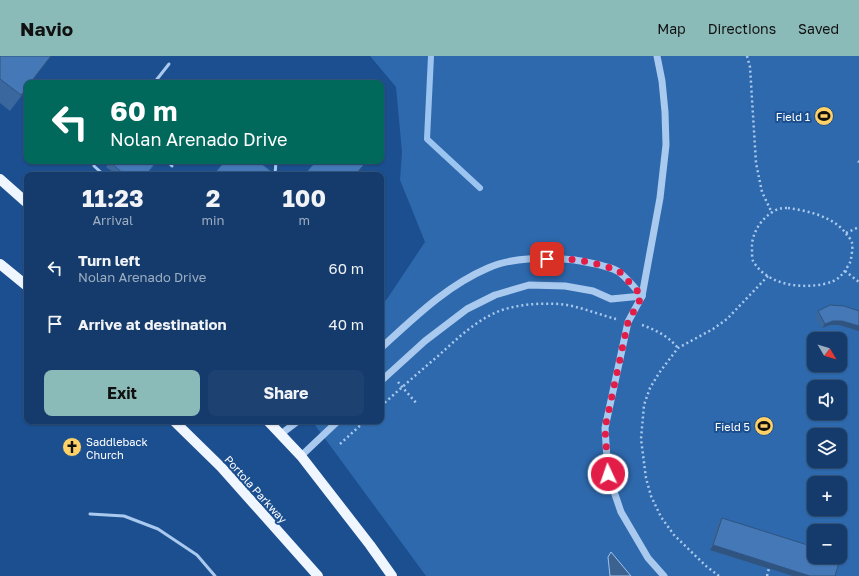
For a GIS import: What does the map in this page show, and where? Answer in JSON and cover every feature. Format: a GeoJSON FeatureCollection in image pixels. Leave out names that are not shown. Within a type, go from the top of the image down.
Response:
{"type":"FeatureCollection","features":[{"type":"Feature","properties":{"kind":"main road"},"geometry":{"type":"LineString","coordinates":[[1,182],[24,201]]}},
{"type":"Feature","properties":{"kind":"main road"},"geometry":{"type":"LineString","coordinates":[[0,264],[24,284]]}},
{"type":"Feature","properties":{"kind":"main road","name":"Portola Parkway"},"geometry":{"type":"LineString","coordinates":[[177,424],[221,467],[318,576]]}},
{"type":"Feature","properties":{"kind":"main road"},"geometry":{"type":"LineString","coordinates":[[271,424],[301,456],[370,545],[392,576]]}},
{"type":"Feature","properties":{"kind":"street"},"geometry":{"type":"LineString","coordinates":[[657,56],[663,89],[666,145],[660,198],[642,296],[628,322],[605,428],[608,474],[621,512],[648,558],[664,576]]}},
{"type":"Feature","properties":{"kind":"street"},"geometry":{"type":"LineString","coordinates":[[384,345],[431,303],[460,283],[489,267],[520,260],[560,258],[590,262],[618,270],[642,296]]}},
{"type":"Feature","properties":{"kind":"street"},"geometry":{"type":"LineString","coordinates":[[384,378],[425,342],[467,309],[495,295],[529,286],[572,288],[593,291],[611,299],[642,296]]}},
{"type":"Feature","properties":{"kind":"street"},"geometry":{"type":"LineString","coordinates":[[281,434],[294,424]]}},
{"type":"Feature","properties":{"kind":"street"},"geometry":{"type":"LineString","coordinates":[[301,456],[335,424]]}},
{"type":"Feature","properties":{"kind":"lane"},"geometry":{"type":"LineString","coordinates":[[156,80],[169,64]]}},
{"type":"Feature","properties":{"kind":"lane"},"geometry":{"type":"LineString","coordinates":[[94,164],[94,166],[101,172]]}},
{"type":"Feature","properties":{"kind":"lane"},"geometry":{"type":"LineString","coordinates":[[90,514],[124,516],[158,529],[197,555],[215,576]]}},
{"type":"Feature","properties":{"kind":"path"},"geometry":{"type":"LineString","coordinates":[[748,56],[750,66],[756,163],[762,192],[772,213]]}},
{"type":"Feature","properties":{"kind":"path"},"geometry":{"type":"LineString","coordinates":[[788,208],[800,209],[831,221],[842,228],[852,243],[851,262],[839,279],[825,284],[797,286],[785,284],[761,271],[752,260],[751,244],[756,229],[772,213],[777,210],[788,208]]}},
{"type":"Feature","properties":{"kind":"path"},"geometry":{"type":"LineString","coordinates":[[846,233],[859,227]]}},
{"type":"Feature","properties":{"kind":"path"},"geometry":{"type":"LineString","coordinates":[[845,271],[859,282]]}},
{"type":"Feature","properties":{"kind":"path"},"geometry":{"type":"LineString","coordinates":[[719,576],[706,566],[674,535],[661,517],[651,496],[646,478],[640,439],[644,405],[650,388],[678,348],[713,329],[727,319],[768,276]]}},
{"type":"Feature","properties":{"kind":"path"},"geometry":{"type":"LineString","coordinates":[[384,403],[462,334],[484,318],[502,310],[527,304],[560,304],[576,306],[600,315],[642,325],[655,330],[671,340],[678,348]]}},
{"type":"Feature","properties":{"kind":"path"},"geometry":{"type":"LineString","coordinates":[[390,372],[417,404]]}},
{"type":"Feature","properties":{"kind":"path"},"geometry":{"type":"LineString","coordinates":[[340,444],[362,424]]}},
{"type":"Feature","properties":{"kind":"path"},"geometry":{"type":"LineString","coordinates":[[767,576],[769,568]]}},
{"type":"Feature","properties":{"kind":"shaded area"},"geometry":{"type":"Polygon","coordinates":[[[370,56],[859,56],[859,576],[426,576],[314,424],[384,424],[384,302],[425,242],[400,180],[402,152],[396,87],[370,56]]]}},
{"type":"Feature","properties":{"kind":"shaded area"},"geometry":{"type":"Polygon","coordinates":[[[611,552],[631,576],[610,576],[608,557],[611,552]]]}},
{"type":"Feature","properties":{"kind":"building"},"geometry":{"type":"Polygon","coordinates":[[[0,56],[51,56],[32,80],[24,80],[24,92],[21,95],[0,79],[0,56]]]}},
{"type":"Feature","properties":{"kind":"building"},"geometry":{"type":"Polygon","coordinates":[[[112,164],[155,164],[148,172],[122,172],[112,164]]]}},
{"type":"Feature","properties":{"kind":"building"},"geometry":{"type":"Polygon","coordinates":[[[222,164],[262,164],[271,171],[270,172],[216,172],[222,164]]]}},
{"type":"Feature","properties":{"kind":"building"},"geometry":{"type":"Polygon","coordinates":[[[313,164],[364,164],[358,172],[307,172],[313,164]]]}},
{"type":"Feature","properties":{"kind":"building"},"geometry":{"type":"Polygon","coordinates":[[[830,305],[844,306],[859,311],[859,326],[842,321],[833,321],[825,324],[818,311],[830,305]]]}},
{"type":"Feature","properties":{"kind":"building"},"geometry":{"type":"Polygon","coordinates":[[[722,518],[807,545],[807,564],[839,564],[835,576],[810,576],[713,545],[722,518]]]}},
{"type":"Feature","properties":{"kind":"waterway"},"geometry":{"type":"LineString","coordinates":[[431,56],[427,139],[480,188]]}},
{"type":"Feature","properties":{"kind":"place","name":"Field 1"},"geometry":{"type":"Point","coordinates":[824,116]}},
{"type":"Feature","properties":{"kind":"place","name":"Field 5"},"geometry":{"type":"Point","coordinates":[764,426]}},
{"type":"Feature","properties":{"kind":"place","name":"Saddleback Church"},"geometry":{"type":"Point","coordinates":[72,447]}},
{"type":"Feature","properties":{"kind":"route"},"geometry":{"type":"LineString","coordinates":[[547,259],[560,258],[590,262],[618,270],[642,296],[628,322],[605,428],[608,474]]}}]}
